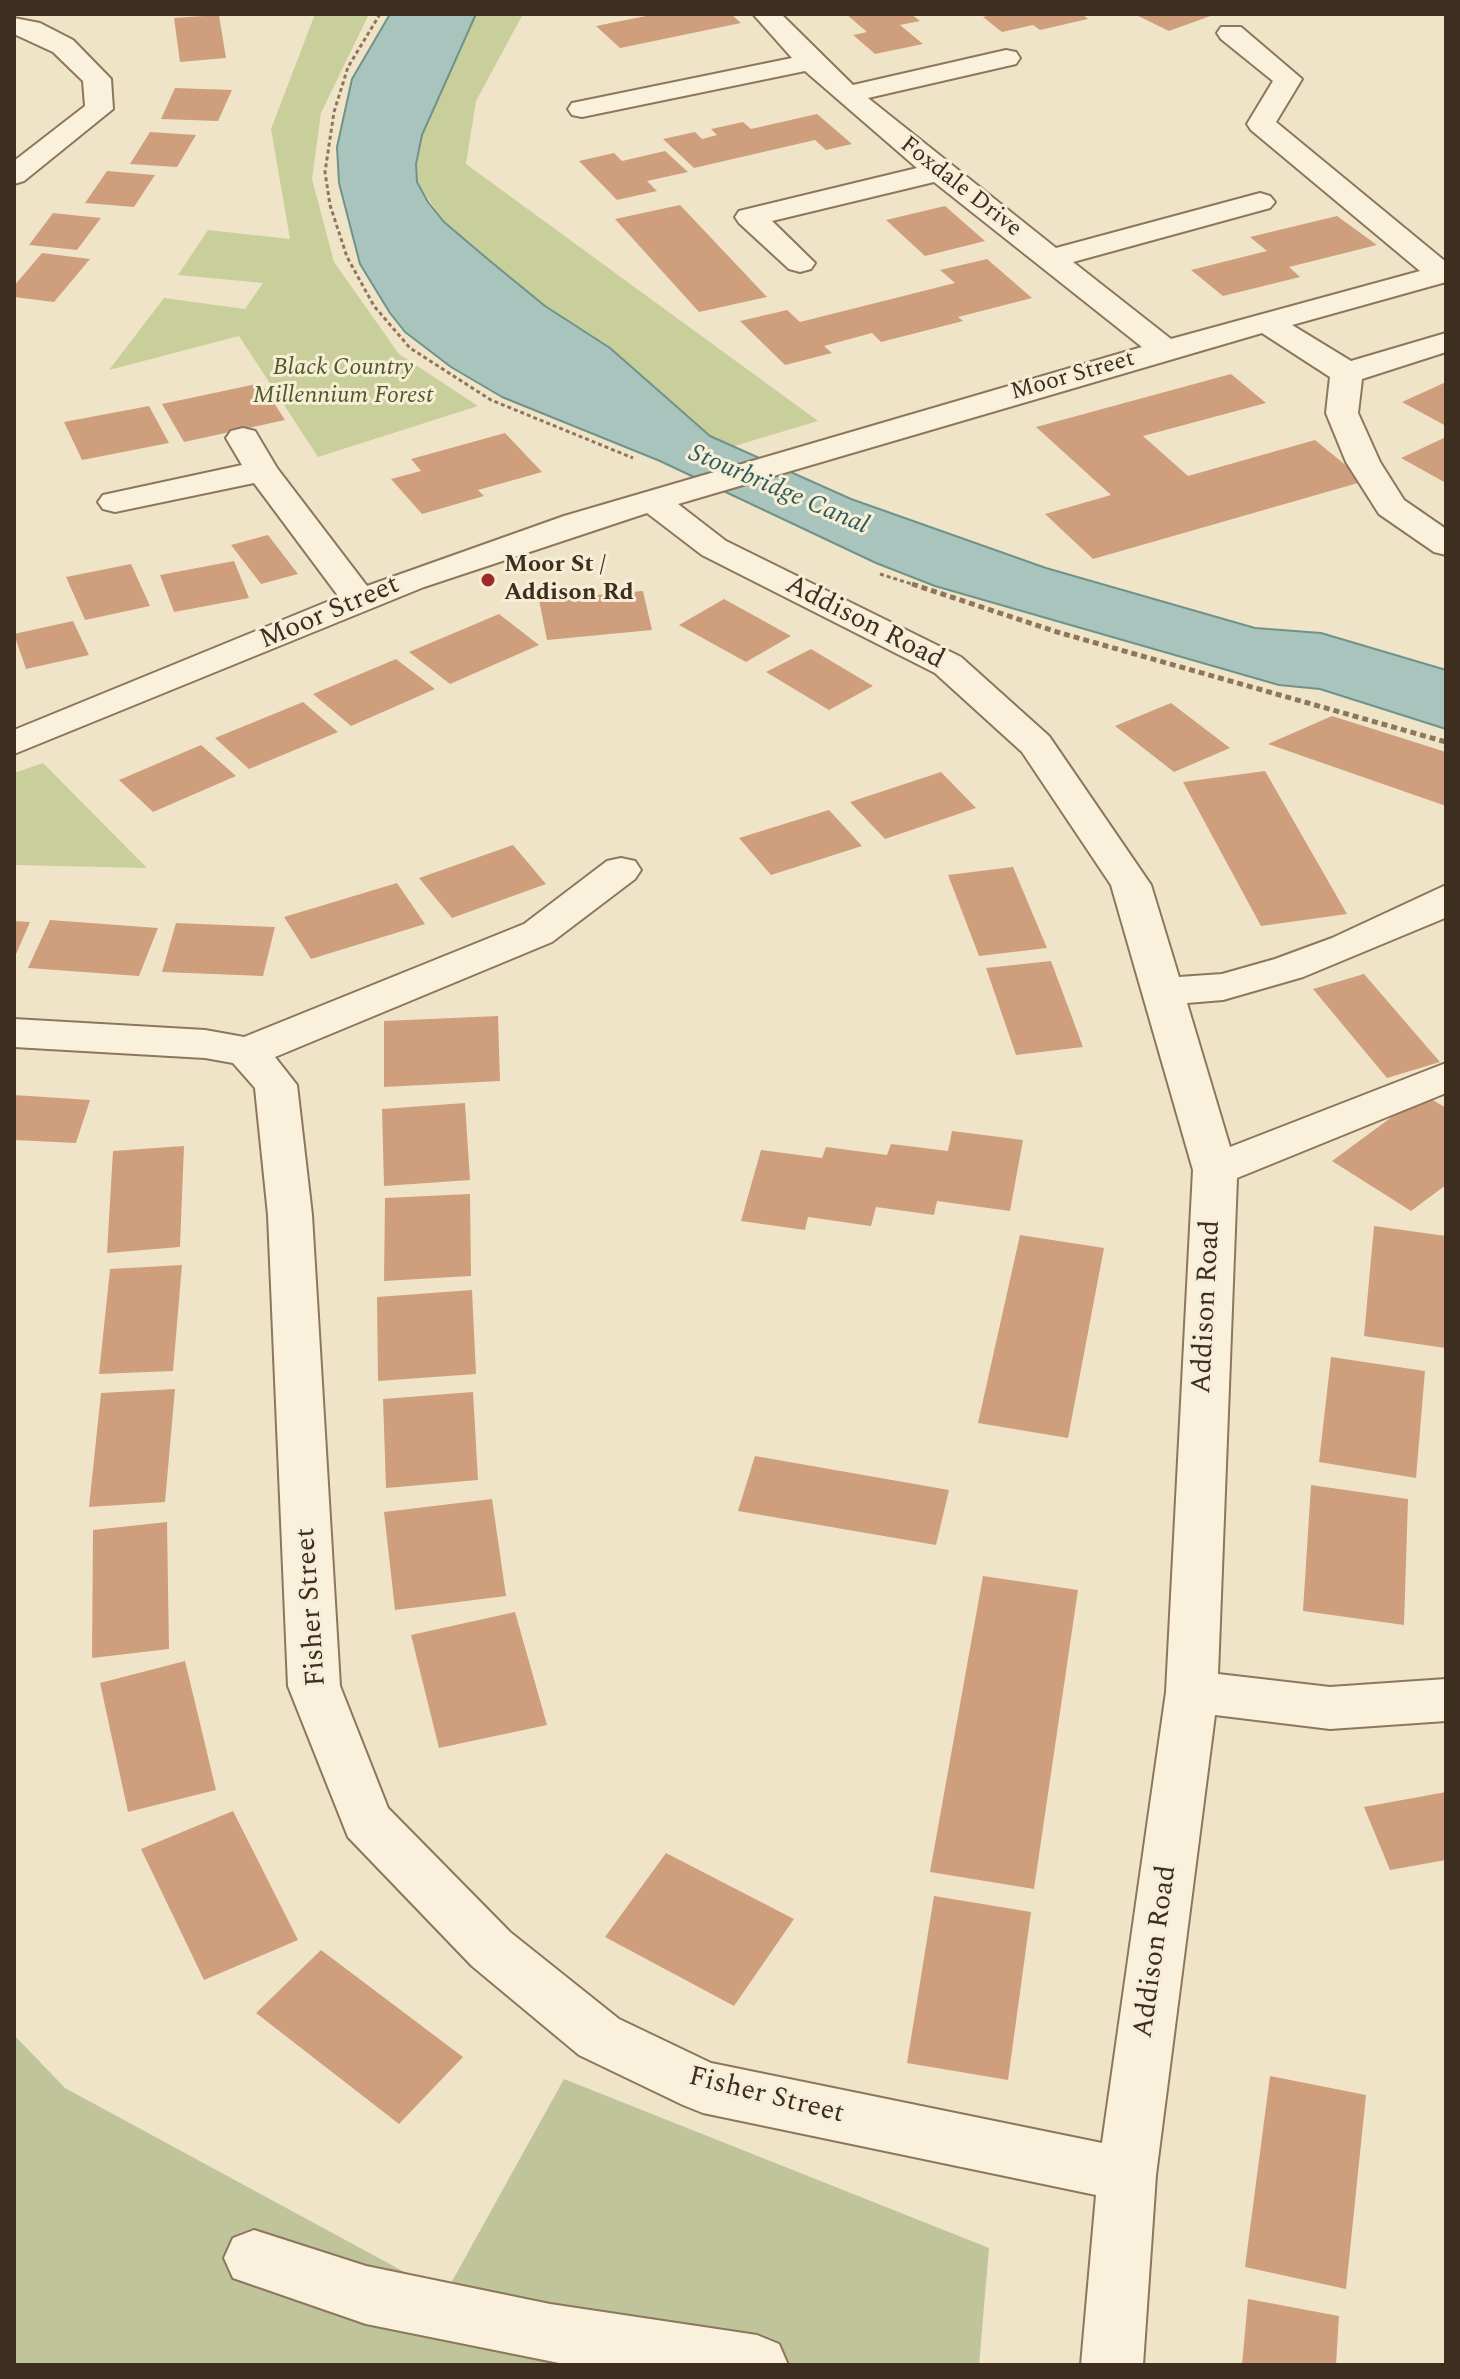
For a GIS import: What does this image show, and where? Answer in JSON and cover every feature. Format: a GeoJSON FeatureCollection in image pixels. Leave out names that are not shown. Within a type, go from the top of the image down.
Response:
{"type":"FeatureCollection","features":[{"type":"Feature","properties":{"kind":"street","name":"Foxdale Drive"},"geometry":{"type":"LineString","coordinates":[[766,14],[847,95],[939,172],[1166,350]]}},
{"type":"Feature","properties":{"kind":"street"},"geometry":{"type":"LineString","coordinates":[[14,26],[30,29],[63,46],[97,79],[99,109],[14,175]]}},
{"type":"Feature","properties":{"kind":"street"},"geometry":{"type":"LineString","coordinates":[[1231,33],[1288,79],[1261,124],[1444,273]]}},
{"type":"Feature","properties":{"kind":"street"},"geometry":{"type":"LineString","coordinates":[[847,95],[1006,58]]}},
{"type":"Feature","properties":{"kind":"street"},"geometry":{"type":"LineString","coordinates":[[582,109],[811,62]]}},
{"type":"Feature","properties":{"kind":"street"},"geometry":{"type":"LineString","coordinates":[[800,263],[750,217],[939,172]]}},
{"type":"Feature","properties":{"kind":"street"},"geometry":{"type":"LineString","coordinates":[[1051,259],[1260,202]]}},
{"type":"Feature","properties":{"kind":"street","name":"Moor Street"},"geometry":{"type":"LineString","coordinates":[[14,743],[360,601],[471,559],[700,485],[1444,273]]}},
{"type":"Feature","properties":{"kind":"street"},"geometry":{"type":"LineString","coordinates":[[1267,323],[1347,373],[1446,342]]}},
{"type":"Feature","properties":{"kind":"street"},"geometry":{"type":"LineString","coordinates":[[1347,373],[1342,413],[1363,462],[1391,507],[1446,545]]}},
{"type":"Feature","properties":{"kind":"street"},"geometry":{"type":"LineString","coordinates":[[243,438],[262,471],[360,601]]}},
{"type":"Feature","properties":{"kind":"street"},"geometry":{"type":"LineString","coordinates":[[115,502],[262,471]]}},
{"type":"Feature","properties":{"kind":"street","name":"Addison Road"},"geometry":{"type":"LineString","coordinates":[[651,500],[714,548],[948,665],[1036,744],[1131,885],[1215,1170],[1192,1692],[1127,2175],[1112,2365]]}},
{"type":"Feature","properties":{"kind":"street"},"geometry":{"type":"LineString","coordinates":[[14,1033],[205,1044],[247,1052],[538,933],[621,870]]}},
{"type":"Feature","properties":{"kind":"street"},"geometry":{"type":"LineString","coordinates":[[1163,992],[1223,987],[1289,968],[1431,909],[1446,897]]}},
{"type":"Feature","properties":{"kind":"street","name":"Fisher Street"},"geometry":{"type":"LineString","coordinates":[[247,1052],[276,1085],[290,1215],[314,1686],[367,1821],[491,1949],[599,2037],[703,2087],[1127,2175]]}},
{"type":"Feature","properties":{"kind":"street"},"geometry":{"type":"LineString","coordinates":[[1215,1170],[1446,1077]]}},
{"type":"Feature","properties":{"kind":"street"},"geometry":{"type":"LineString","coordinates":[[1192,1692],[1330,1708],[1446,1700]]}},
{"type":"Feature","properties":{"kind":"street"},"geometry":{"type":"LineString","coordinates":[[254,2258],[366,2295],[550,2333],[757,2365]]}},
{"type":"Feature","properties":{"kind":"green space","name":"Black Country Millennium Forest"},"geometry":{"type":"Polygon","coordinates":[[[315,14],[369,14],[321,113],[312,179],[334,262],[399,354],[478,406],[318,457],[239,336],[109,370],[164,298],[245,309],[263,283],[178,275],[208,230],[290,239],[271,129],[315,14]]]}},
{"type":"Feature","properties":{"kind":"green space"},"geometry":{"type":"Polygon","coordinates":[[[476,14],[523,14],[476,101],[466,164],[818,421],[731,447],[710,436],[610,348],[545,306],[444,222],[417,182],[416,164],[422,135],[476,14]]]}},
{"type":"Feature","properties":{"kind":"green space"},"geometry":{"type":"Polygon","coordinates":[[[43,763],[147,868],[14,865],[14,773],[43,763]]]}},
{"type":"Feature","properties":{"kind":"green space"},"geometry":{"type":"Polygon","coordinates":[[[14,2035],[65,2088],[445,2294],[564,2079],[989,2248],[979,2365],[14,2365],[14,2035]]]}},
{"type":"Feature","properties":{"kind":"water","name":"Stourbridge Canal"},"geometry":{"type":"Polygon","coordinates":[[[390,14],[476,14],[422,135],[416,164],[417,182],[428,202],[444,222],[490,261],[545,306],[610,348],[710,436],[851,499],[1046,568],[1255,628],[1321,633],[1446,670],[1446,729],[1320,689],[1279,685],[935,586],[876,563],[660,461],[502,397],[451,367],[405,332],[360,264],[339,183],[337,147],[352,79],[390,14]]]}},
{"type":"Feature","properties":{"kind":"building"},"geometry":{"type":"Polygon","coordinates":[[[656,14],[731,14],[741,23],[620,48],[596,26],[656,14]]]}},
{"type":"Feature","properties":{"kind":"building"},"geometry":{"type":"Polygon","coordinates":[[[846,14],[911,14],[920,21],[900,25],[923,44],[875,54],[853,35],[867,32],[846,14]]]}},
{"type":"Feature","properties":{"kind":"building"},"geometry":{"type":"Polygon","coordinates":[[[995,14],[1082,14],[1088,19],[1040,30],[1033,25],[1002,32],[983,17],[995,14]]]}},
{"type":"Feature","properties":{"kind":"building"},"geometry":{"type":"Polygon","coordinates":[[[1134,14],[1216,14],[1169,31],[1134,14]]]}},
{"type":"Feature","properties":{"kind":"building"},"geometry":{"type":"Polygon","coordinates":[[[219,15],[226,58],[180,62],[174,18],[219,15]]]}},
{"type":"Feature","properties":{"kind":"building"},"geometry":{"type":"Polygon","coordinates":[[[175,88],[232,90],[218,121],[161,119],[175,88]]]}},
{"type":"Feature","properties":{"kind":"building"},"geometry":{"type":"Polygon","coordinates":[[[817,114],[852,144],[826,150],[815,140],[694,168],[663,139],[695,132],[702,139],[717,135],[711,129],[743,122],[751,129],[817,114]]]}},
{"type":"Feature","properties":{"kind":"building"},"geometry":{"type":"Polygon","coordinates":[[[150,132],[196,135],[177,167],[130,164],[150,132]]]}},
{"type":"Feature","properties":{"kind":"building"},"geometry":{"type":"Polygon","coordinates":[[[665,151],[688,172],[647,181],[657,191],[617,200],[579,161],[614,153],[622,161],[665,151]]]}},
{"type":"Feature","properties":{"kind":"building"},"geometry":{"type":"Polygon","coordinates":[[[107,171],[155,175],[134,207],[85,203],[107,171]]]}},
{"type":"Feature","properties":{"kind":"building"},"geometry":{"type":"Polygon","coordinates":[[[680,205],[767,297],[699,312],[615,219],[680,205]]]}},
{"type":"Feature","properties":{"kind":"building"},"geometry":{"type":"Polygon","coordinates":[[[945,206],[985,241],[925,256],[886,220],[945,206]]]}},
{"type":"Feature","properties":{"kind":"building"},"geometry":{"type":"Polygon","coordinates":[[[53,213],[101,218],[77,250],[29,245],[53,213]]]}},
{"type":"Feature","properties":{"kind":"building"},"geometry":{"type":"Polygon","coordinates":[[[1337,216],[1377,245],[1289,267],[1300,277],[1223,296],[1191,270],[1267,251],[1250,237],[1337,216]]]}},
{"type":"Feature","properties":{"kind":"building"},"geometry":{"type":"Polygon","coordinates":[[[42,253],[90,259],[54,302],[14,297],[14,286],[42,253]]]}},
{"type":"Feature","properties":{"kind":"building"},"geometry":{"type":"Polygon","coordinates":[[[987,259],[1032,298],[958,317],[963,321],[881,342],[872,333],[824,346],[832,353],[785,365],[740,321],[787,310],[800,322],[955,283],[940,270],[987,259]]]}},
{"type":"Feature","properties":{"kind":"building"},"geometry":{"type":"Polygon","coordinates":[[[1231,374],[1266,403],[1143,436],[1188,476],[1315,440],[1365,481],[1093,559],[1045,514],[1111,495],[1036,427],[1231,374]]]}},
{"type":"Feature","properties":{"kind":"building"},"geometry":{"type":"Polygon","coordinates":[[[1446,382],[1446,426],[1402,402],[1446,382]]]}},
{"type":"Feature","properties":{"kind":"building"},"geometry":{"type":"Polygon","coordinates":[[[261,383],[285,420],[184,442],[162,404],[261,383]]]}},
{"type":"Feature","properties":{"kind":"building"},"geometry":{"type":"Polygon","coordinates":[[[149,406],[169,443],[82,460],[64,422],[149,406]]]}},
{"type":"Feature","properties":{"kind":"building"},"geometry":{"type":"Polygon","coordinates":[[[505,433],[542,472],[478,490],[484,496],[422,514],[391,479],[421,471],[411,459],[505,433]]]}},
{"type":"Feature","properties":{"kind":"building"},"geometry":{"type":"Polygon","coordinates":[[[1446,437],[1446,483],[1401,458],[1446,437]]]}},
{"type":"Feature","properties":{"kind":"building"},"geometry":{"type":"Polygon","coordinates":[[[268,535],[298,574],[261,584],[231,545],[268,535]]]}},
{"type":"Feature","properties":{"kind":"building"},"geometry":{"type":"Polygon","coordinates":[[[234,561],[249,598],[174,612],[160,575],[234,561]]]}},
{"type":"Feature","properties":{"kind":"building"},"geometry":{"type":"Polygon","coordinates":[[[131,564],[150,606],[85,620],[66,577],[131,564]]]}},
{"type":"Feature","properties":{"kind":"building"},"geometry":{"type":"Polygon","coordinates":[[[643,591],[652,630],[547,640],[539,600],[643,591]]]}},
{"type":"Feature","properties":{"kind":"building"},"geometry":{"type":"Polygon","coordinates":[[[724,599],[791,636],[746,662],[679,625],[724,599]]]}},
{"type":"Feature","properties":{"kind":"building"},"geometry":{"type":"Polygon","coordinates":[[[499,614],[539,645],[450,684],[409,652],[499,614]]]}},
{"type":"Feature","properties":{"kind":"building"},"geometry":{"type":"Polygon","coordinates":[[[73,621],[89,655],[26,669],[14,634],[73,621]]]}},
{"type":"Feature","properties":{"kind":"building"},"geometry":{"type":"Polygon","coordinates":[[[811,649],[873,686],[829,710],[766,672],[811,649]]]}},
{"type":"Feature","properties":{"kind":"building"},"geometry":{"type":"Polygon","coordinates":[[[396,659],[435,689],[351,726],[313,694],[396,659]]]}},
{"type":"Feature","properties":{"kind":"building"},"geometry":{"type":"Polygon","coordinates":[[[303,702],[338,732],[249,769],[215,738],[303,702]]]}},
{"type":"Feature","properties":{"kind":"building"},"geometry":{"type":"Polygon","coordinates":[[[1171,703],[1230,748],[1174,772],[1115,726],[1171,703]]]}},
{"type":"Feature","properties":{"kind":"building"},"geometry":{"type":"Polygon","coordinates":[[[1332,716],[1446,752],[1446,806],[1268,744],[1332,716]]]}},
{"type":"Feature","properties":{"kind":"building"},"geometry":{"type":"Polygon","coordinates":[[[201,745],[236,776],[153,812],[119,780],[201,745]]]}},
{"type":"Feature","properties":{"kind":"building"},"geometry":{"type":"Polygon","coordinates":[[[1265,771],[1347,914],[1261,926],[1183,782],[1265,771]]]}},
{"type":"Feature","properties":{"kind":"building"},"geometry":{"type":"Polygon","coordinates":[[[941,772],[976,808],[885,839],[850,802],[941,772]]]}},
{"type":"Feature","properties":{"kind":"building"},"geometry":{"type":"Polygon","coordinates":[[[829,810],[862,846],[771,875],[739,838],[829,810]]]}},
{"type":"Feature","properties":{"kind":"building"},"geometry":{"type":"Polygon","coordinates":[[[513,845],[546,884],[452,918],[419,878],[513,845]]]}},
{"type":"Feature","properties":{"kind":"building"},"geometry":{"type":"Polygon","coordinates":[[[1013,867],[1047,948],[979,956],[948,875],[1013,867]]]}},
{"type":"Feature","properties":{"kind":"building"},"geometry":{"type":"Polygon","coordinates":[[[397,883],[425,924],[311,959],[284,917],[397,883]]]}},
{"type":"Feature","properties":{"kind":"building"},"geometry":{"type":"Polygon","coordinates":[[[50,920],[158,928],[139,976],[28,968],[50,920]]]}},
{"type":"Feature","properties":{"kind":"building"},"geometry":{"type":"Polygon","coordinates":[[[14,921],[30,922],[14,959],[14,921]]]}},
{"type":"Feature","properties":{"kind":"building"},"geometry":{"type":"Polygon","coordinates":[[[176,923],[275,927],[263,976],[162,972],[176,923]]]}},
{"type":"Feature","properties":{"kind":"building"},"geometry":{"type":"Polygon","coordinates":[[[1051,961],[1083,1047],[1016,1055],[986,968],[1051,961]]]}},
{"type":"Feature","properties":{"kind":"building"},"geometry":{"type":"Polygon","coordinates":[[[1364,974],[1440,1062],[1387,1078],[1313,989],[1364,974]]]}},
{"type":"Feature","properties":{"kind":"building"},"geometry":{"type":"Polygon","coordinates":[[[498,1016],[500,1081],[384,1087],[384,1021],[498,1016]]]}},
{"type":"Feature","properties":{"kind":"building"},"geometry":{"type":"Polygon","coordinates":[[[1423,1094],[1446,1108],[1446,1185],[1411,1211],[1332,1161],[1423,1094]]]}},
{"type":"Feature","properties":{"kind":"building"},"geometry":{"type":"Polygon","coordinates":[[[14,1095],[90,1100],[76,1143],[14,1140],[14,1095]]]}},
{"type":"Feature","properties":{"kind":"building"},"geometry":{"type":"Polygon","coordinates":[[[465,1103],[470,1180],[384,1186],[382,1109],[465,1103]]]}},
{"type":"Feature","properties":{"kind":"building"},"geometry":{"type":"Polygon","coordinates":[[[952,1131],[1023,1140],[1010,1211],[937,1201],[934,1215],[876,1207],[871,1226],[808,1217],[805,1230],[741,1221],[761,1150],[822,1158],[826,1147],[887,1155],[891,1144],[948,1151],[952,1131]]]}},
{"type":"Feature","properties":{"kind":"building"},"geometry":{"type":"Polygon","coordinates":[[[184,1146],[180,1247],[107,1253],[113,1151],[184,1146]]]}},
{"type":"Feature","properties":{"kind":"building"},"geometry":{"type":"Polygon","coordinates":[[[470,1194],[471,1276],[384,1281],[385,1198],[470,1194]]]}},
{"type":"Feature","properties":{"kind":"building"},"geometry":{"type":"Polygon","coordinates":[[[1374,1226],[1446,1236],[1445,1348],[1364,1336],[1374,1226]]]}},
{"type":"Feature","properties":{"kind":"building"},"geometry":{"type":"Polygon","coordinates":[[[1020,1235],[1104,1248],[1068,1438],[978,1423],[1020,1235]]]}},
{"type":"Feature","properties":{"kind":"building"},"geometry":{"type":"Polygon","coordinates":[[[182,1265],[173,1371],[99,1374],[110,1269],[182,1265]]]}},
{"type":"Feature","properties":{"kind":"building"},"geometry":{"type":"Polygon","coordinates":[[[472,1290],[476,1374],[378,1381],[377,1297],[472,1290]]]}},
{"type":"Feature","properties":{"kind":"building"},"geometry":{"type":"Polygon","coordinates":[[[1331,1357],[1425,1371],[1416,1478],[1319,1462],[1331,1357]]]}},
{"type":"Feature","properties":{"kind":"building"},"geometry":{"type":"Polygon","coordinates":[[[175,1389],[165,1502],[89,1507],[101,1393],[175,1389]]]}},
{"type":"Feature","properties":{"kind":"building"},"geometry":{"type":"Polygon","coordinates":[[[473,1392],[478,1480],[386,1488],[383,1399],[473,1392]]]}},
{"type":"Feature","properties":{"kind":"building"},"geometry":{"type":"Polygon","coordinates":[[[755,1456],[949,1490],[936,1545],[738,1511],[755,1456]]]}},
{"type":"Feature","properties":{"kind":"building"},"geometry":{"type":"Polygon","coordinates":[[[1311,1485],[1408,1499],[1404,1625],[1303,1611],[1311,1485]]]}},
{"type":"Feature","properties":{"kind":"building"},"geometry":{"type":"Polygon","coordinates":[[[492,1499],[506,1596],[395,1610],[384,1512],[492,1499]]]}},
{"type":"Feature","properties":{"kind":"building"},"geometry":{"type":"Polygon","coordinates":[[[167,1522],[169,1649],[92,1658],[93,1530],[167,1522]]]}},
{"type":"Feature","properties":{"kind":"building"},"geometry":{"type":"Polygon","coordinates":[[[983,1576],[1078,1590],[1034,1889],[930,1872],[983,1576]]]}},
{"type":"Feature","properties":{"kind":"building"},"geometry":{"type":"Polygon","coordinates":[[[515,1612],[547,1725],[439,1748],[411,1635],[515,1612]]]}},
{"type":"Feature","properties":{"kind":"building"},"geometry":{"type":"Polygon","coordinates":[[[185,1661],[216,1790],[128,1812],[100,1683],[185,1661]]]}},
{"type":"Feature","properties":{"kind":"building"},"geometry":{"type":"Polygon","coordinates":[[[1446,1792],[1446,1860],[1390,1870],[1364,1807],[1446,1792]]]}},
{"type":"Feature","properties":{"kind":"building"},"geometry":{"type":"Polygon","coordinates":[[[233,1811],[298,1940],[204,1980],[141,1849],[233,1811]]]}},
{"type":"Feature","properties":{"kind":"building"},"geometry":{"type":"Polygon","coordinates":[[[666,1853],[794,1919],[734,2006],[605,1937],[666,1853]]]}},
{"type":"Feature","properties":{"kind":"building"},"geometry":{"type":"Polygon","coordinates":[[[934,1896],[1031,1912],[1008,2080],[907,2063],[934,1896]]]}},
{"type":"Feature","properties":{"kind":"building"},"geometry":{"type":"Polygon","coordinates":[[[321,1950],[463,2057],[399,2124],[256,2013],[321,1950]]]}},
{"type":"Feature","properties":{"kind":"building"},"geometry":{"type":"Polygon","coordinates":[[[1270,2076],[1366,2095],[1346,2289],[1245,2267],[1270,2076]]]}},
{"type":"Feature","properties":{"kind":"building"},"geometry":{"type":"Polygon","coordinates":[[[1248,2299],[1339,2316],[1336,2365],[1242,2365],[1248,2299]]]}},
{"type":"Feature","properties":{"kind":"place","name":"Moor St / Addison Rd"},"geometry":{"type":"Point","coordinates":[488,580]}}]}
